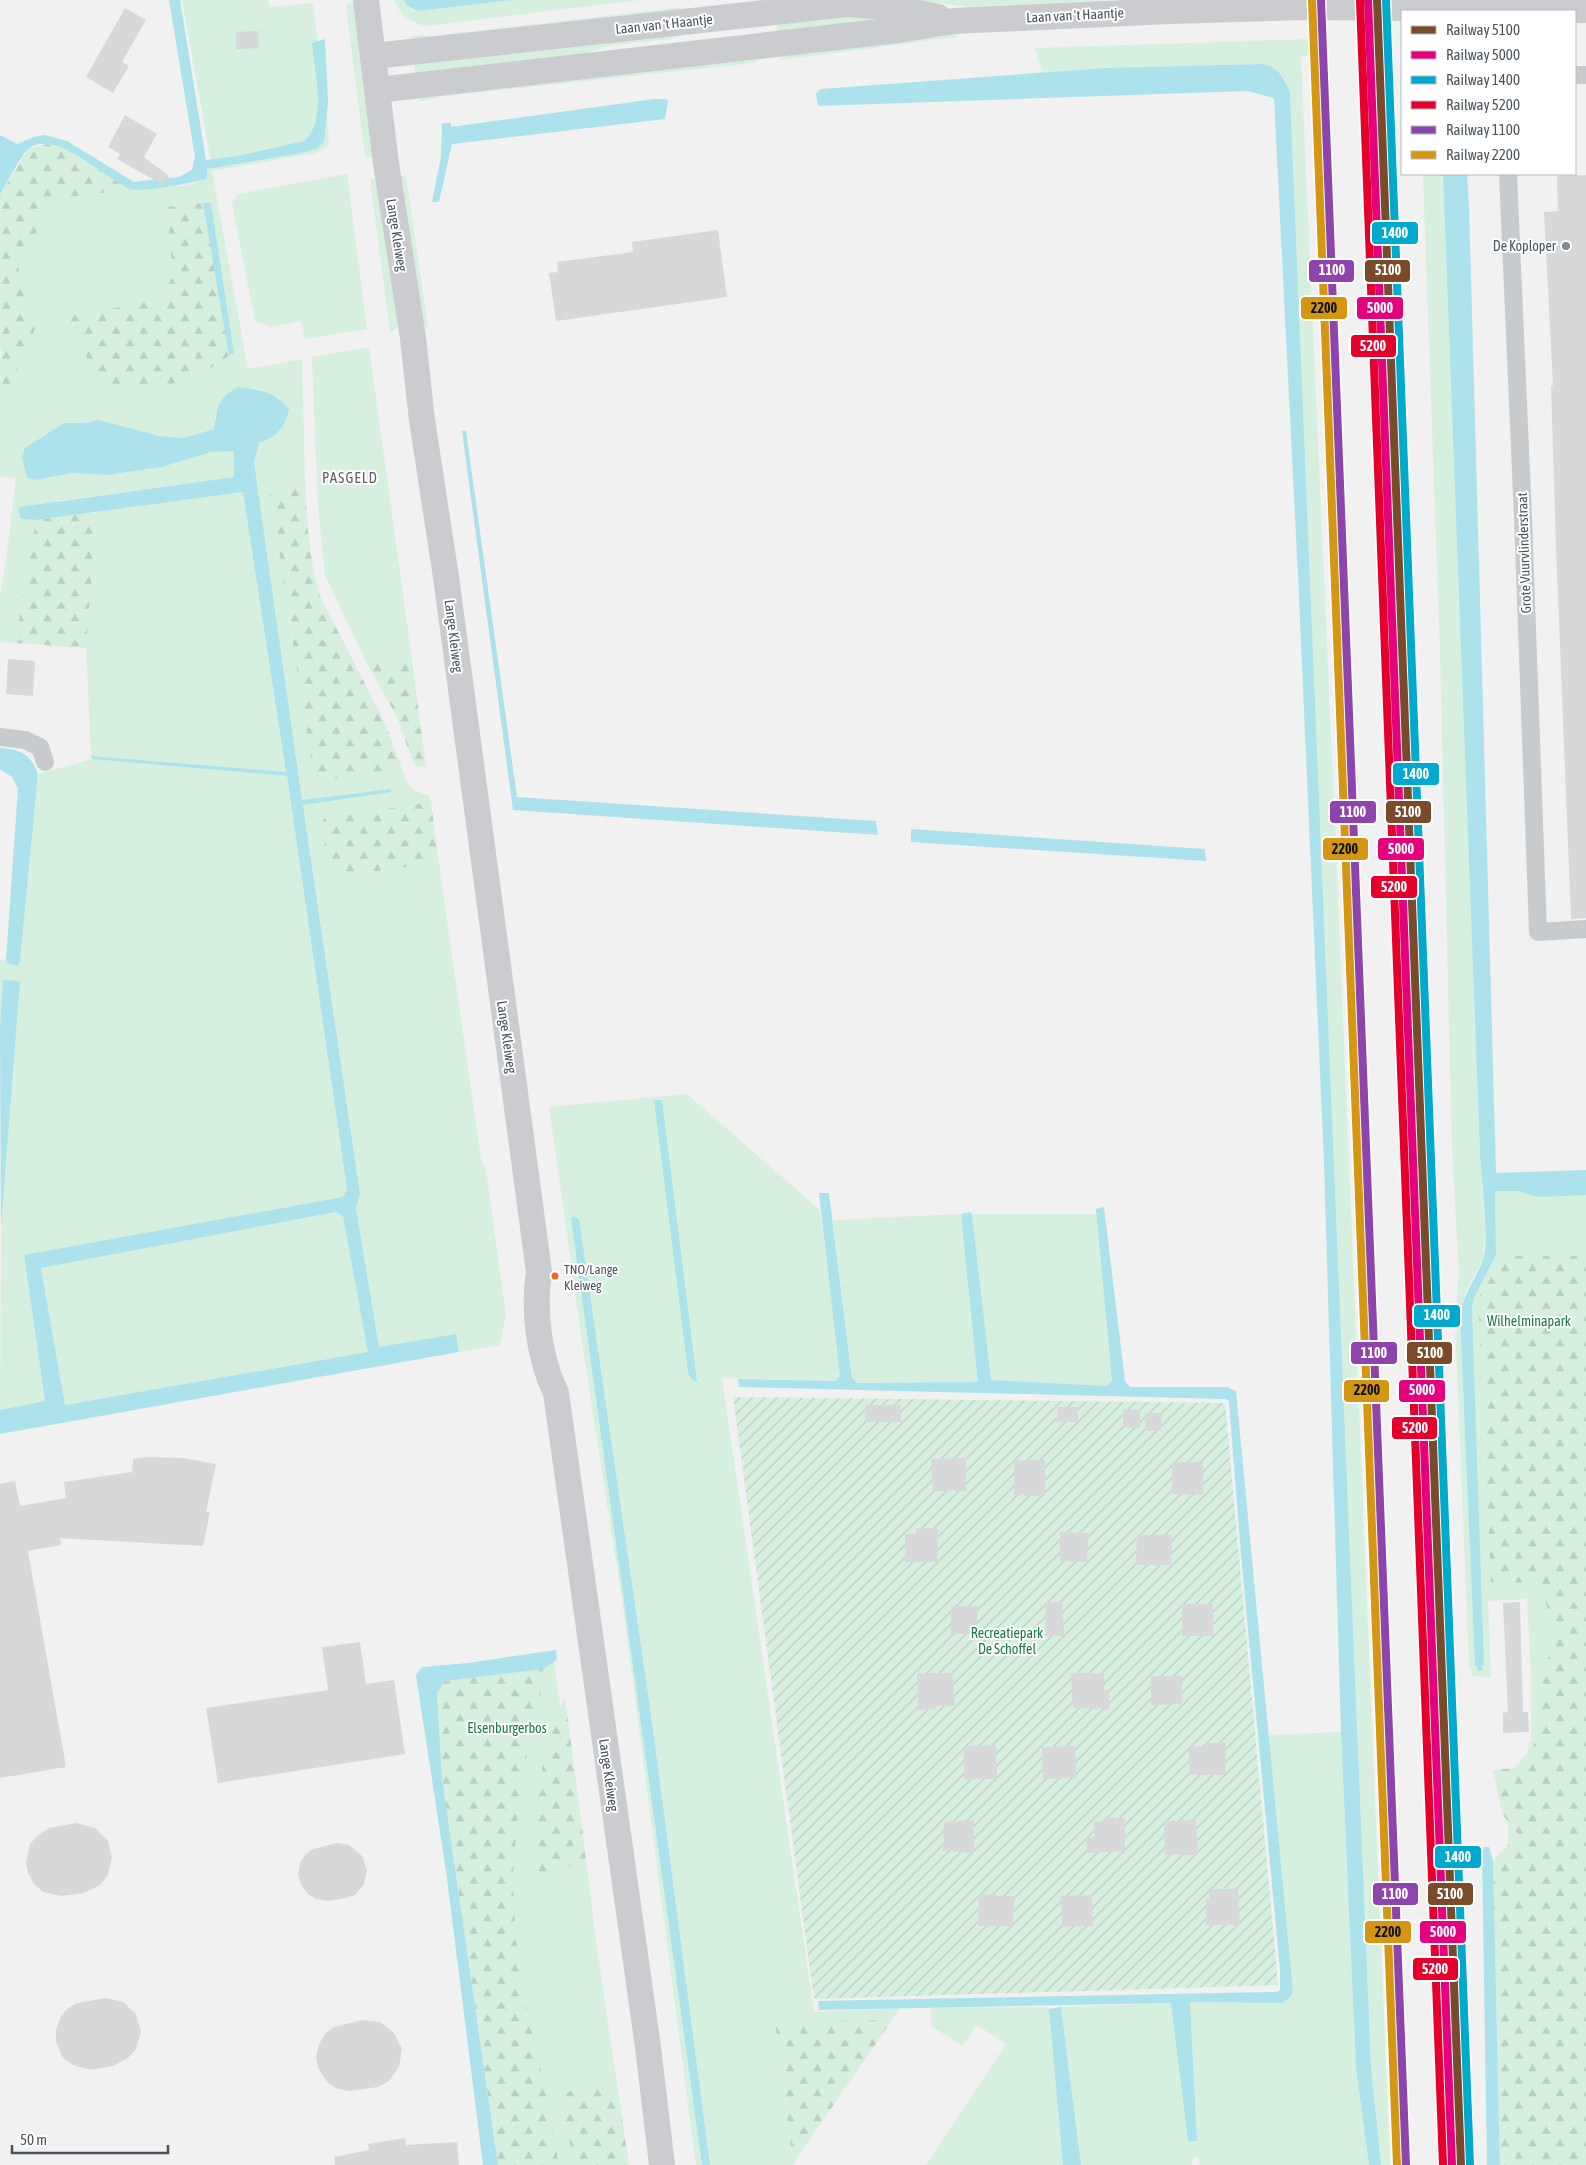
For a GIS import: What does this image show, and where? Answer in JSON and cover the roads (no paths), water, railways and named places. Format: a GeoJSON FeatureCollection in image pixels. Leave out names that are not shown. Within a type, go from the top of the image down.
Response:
{"type":"FeatureCollection","features":[{"type":"Feature","properties":{"kind":"street","name":"Lange Kleiweg"},"geometry":{"type":"LineString","coordinates":[[366,0],[386,163],[413,338],[422,420],[446,577],[539,1272],[549,1293],[562,1378],[556,1393],[663,2162]]}},
{"type":"Feature","properties":{"kind":"street","name":"Laan van 't Haantje"},"geometry":{"type":"LineString","coordinates":[[374,56],[847,4],[890,7],[954,21]]}},
{"type":"Feature","properties":{"kind":"street","name":"Laan van 't Haantje"},"geometry":{"type":"LineString","coordinates":[[378,90],[898,30],[954,21],[1308,7],[1586,10]]}},
{"type":"Feature","properties":{"kind":"street","name":"Grote Vuurvlinderstraat"},"geometry":{"type":"LineString","coordinates":[[1508,175],[1538,932],[1586,929]]}},
{"type":"Feature","properties":{"kind":"street"},"geometry":{"type":"LineString","coordinates":[[0,737],[25,740],[40,747],[45,762]]}},
{"type":"Feature","properties":{"kind":"water"},"geometry":{"type":"Polygon","coordinates":[[[169,0],[180,0],[206,160],[238,156],[304,141],[316,121],[318,109],[317,81],[312,43],[325,39],[328,101],[324,142],[316,149],[301,153],[207,169],[207,179],[146,190],[131,189],[120,184],[67,150],[53,145],[40,144],[25,152],[0,195],[0,135],[17,144],[45,135],[67,141],[134,182],[179,177],[192,170],[195,157],[169,0]]]}},
{"type":"Feature","properties":{"kind":"water"},"geometry":{"type":"Polygon","coordinates":[[[404,0],[513,0],[418,11],[407,6],[404,0]]]}},
{"type":"Feature","properties":{"kind":"water"},"geometry":{"type":"Polygon","coordinates":[[[1268,65],[1280,74],[1290,92],[1371,2067],[1381,2165],[1369,2165],[1356,2068],[1341,1732],[1324,1162],[1299,597],[1274,98],[1247,91],[818,106],[816,93],[821,89],[1104,68],[1268,65]]]}},
{"type":"Feature","properties":{"kind":"water"},"geometry":{"type":"Polygon","coordinates":[[[654,99],[666,99],[668,101],[665,119],[452,144],[439,202],[432,202],[441,157],[442,123],[451,123],[451,127],[654,99]]]}},
{"type":"Feature","properties":{"kind":"water"},"geometry":{"type":"Polygon","coordinates":[[[1443,175],[1467,175],[1469,206],[1496,1173],[1586,1170],[1586,1195],[1538,1197],[1518,1191],[1495,1191],[1496,1255],[1474,1298],[1472,1308],[1484,1665],[1482,1666],[1483,1670],[1477,1671],[1477,1666],[1475,1666],[1460,1317],[1466,1294],[1480,1267],[1485,1251],[1486,1239],[1480,1154],[1443,175]]]}},
{"type":"Feature","properties":{"kind":"water"},"geometry":{"type":"Polygon","coordinates":[[[203,203],[211,203],[234,353],[229,356],[203,203]]]}},
{"type":"Feature","properties":{"kind":"water"},"geometry":{"type":"Polygon","coordinates":[[[238,387],[260,390],[272,395],[289,409],[283,426],[279,431],[259,443],[254,462],[302,800],[391,789],[391,792],[303,805],[360,1194],[356,1208],[379,1347],[456,1334],[459,1352],[0,1434],[0,1410],[45,1401],[24,1255],[343,1197],[347,1189],[287,776],[92,759],[91,756],[286,772],[243,492],[36,520],[21,519],[18,510],[20,507],[234,477],[234,451],[211,452],[162,467],[107,475],[72,473],[35,480],[27,478],[22,457],[25,448],[64,423],[85,423],[98,420],[160,436],[184,438],[214,429],[216,414],[222,399],[238,387]],[[336,1212],[41,1268],[65,1405],[368,1352],[343,1216],[336,1212]]]}},
{"type":"Feature","properties":{"kind":"water"},"geometry":{"type":"Polygon","coordinates":[[[462,431],[466,431],[517,797],[876,821],[878,835],[513,810],[462,431]]]}},
{"type":"Feature","properties":{"kind":"water"},"geometry":{"type":"Polygon","coordinates":[[[0,748],[19,751],[24,754],[32,762],[38,774],[18,966],[9,964],[6,960],[18,788],[12,777],[0,769],[0,748]]]}},
{"type":"Feature","properties":{"kind":"water"},"geometry":{"type":"Polygon","coordinates":[[[911,829],[1205,849],[1206,861],[911,842],[911,829]]]}},
{"type":"Feature","properties":{"kind":"water"},"geometry":{"type":"Polygon","coordinates":[[[3,980],[20,981],[1,1227],[0,1029],[3,980]]]}},
{"type":"Feature","properties":{"kind":"water"},"geometry":{"type":"Polygon","coordinates":[[[654,1100],[662,1100],[697,1381],[693,1381],[688,1373],[654,1100]]]}},
{"type":"Feature","properties":{"kind":"water"},"geometry":{"type":"Polygon","coordinates":[[[819,1193],[829,1193],[852,1378],[857,1383],[978,1382],[961,1214],[970,1212],[972,1214],[991,1380],[1107,1386],[1112,1381],[1096,1209],[1104,1207],[1125,1381],[1130,1387],[1227,1387],[1236,1391],[1293,1991],[1290,1997],[1282,2003],[1190,2002],[1197,2141],[1188,2141],[1171,2003],[819,2010],[818,2001],[1277,1992],[1280,1990],[1280,1969],[1241,1555],[1229,1401],[1225,1399],[739,1387],[738,1379],[836,1381],[840,1376],[819,1193]]]}},
{"type":"Feature","properties":{"kind":"water"},"geometry":{"type":"Polygon","coordinates":[[[574,1216],[579,1219],[653,1729],[710,2165],[702,2165],[571,1219],[574,1216]]]}},
{"type":"Feature","properties":{"kind":"water"},"geometry":{"type":"Polygon","coordinates":[[[556,1650],[557,1660],[543,1669],[445,1681],[437,1693],[442,1778],[498,2165],[483,2165],[446,1871],[416,1675],[422,1667],[468,1663],[556,1650]]]}},
{"type":"Feature","properties":{"kind":"water"},"geometry":{"type":"Polygon","coordinates":[[[1484,1847],[1489,1847],[1493,1861],[1500,2165],[1487,2165],[1482,1853],[1484,1847]]]}},
{"type":"Feature","properties":{"kind":"water"},"geometry":{"type":"Polygon","coordinates":[[[1061,2007],[1081,2165],[1063,2165],[1049,2009],[1061,2007]]]}},
{"type":"Feature","properties":{"kind":"rail line","name":"2200"},"geometry":{"type":"LineString","coordinates":[[1312,0],[1397,2165]]}},
{"type":"Feature","properties":{"kind":"rail line","name":"1100"},"geometry":{"type":"LineString","coordinates":[[1321,0],[1406,2165]]}},
{"type":"Feature","properties":{"kind":"rail line","name":"5000"},"geometry":{"type":"LineString","coordinates":[[1368,0],[1452,2165]]}},
{"type":"Feature","properties":{"kind":"rail line","name":"5100"},"geometry":{"type":"LineString","coordinates":[[1377,0],[1461,2165]]}},
{"type":"Feature","properties":{"kind":"rail line","name":"1400"},"geometry":{"type":"LineString","coordinates":[[1386,0],[1470,2165]]}},
{"type":"Feature","properties":{"kind":"rail line","name":"5200"},"geometry":{"type":"LineString","coordinates":[[1360,1],[1443,2165]]}},
{"type":"Feature","properties":{"kind":"place","name":"De Koploper"},"geometry":{"type":"Point","coordinates":[1566,246]}},
{"type":"Feature","properties":{"kind":"place","name":"TNO/Lange Kleiweg"},"geometry":{"type":"Point","coordinates":[555,1276]}},
{"type":"Feature","properties":{"kind":"district","name":"PASGELD"},"geometry":{"type":"Point","coordinates":[350,478]}},
{"type":"Feature","properties":{"kind":"park label","name":"Wilhelminapark"},"geometry":{"type":"Point","coordinates":[1529,1321]}},
{"type":"Feature","properties":{"kind":"park label","name":"Recreatiepark De Schoffel"},"geometry":{"type":"Point","coordinates":[1007,1642]}},
{"type":"Feature","properties":{"kind":"park label","name":"Elsenburgerbos"},"geometry":{"type":"Point","coordinates":[507,1728]}}]}
